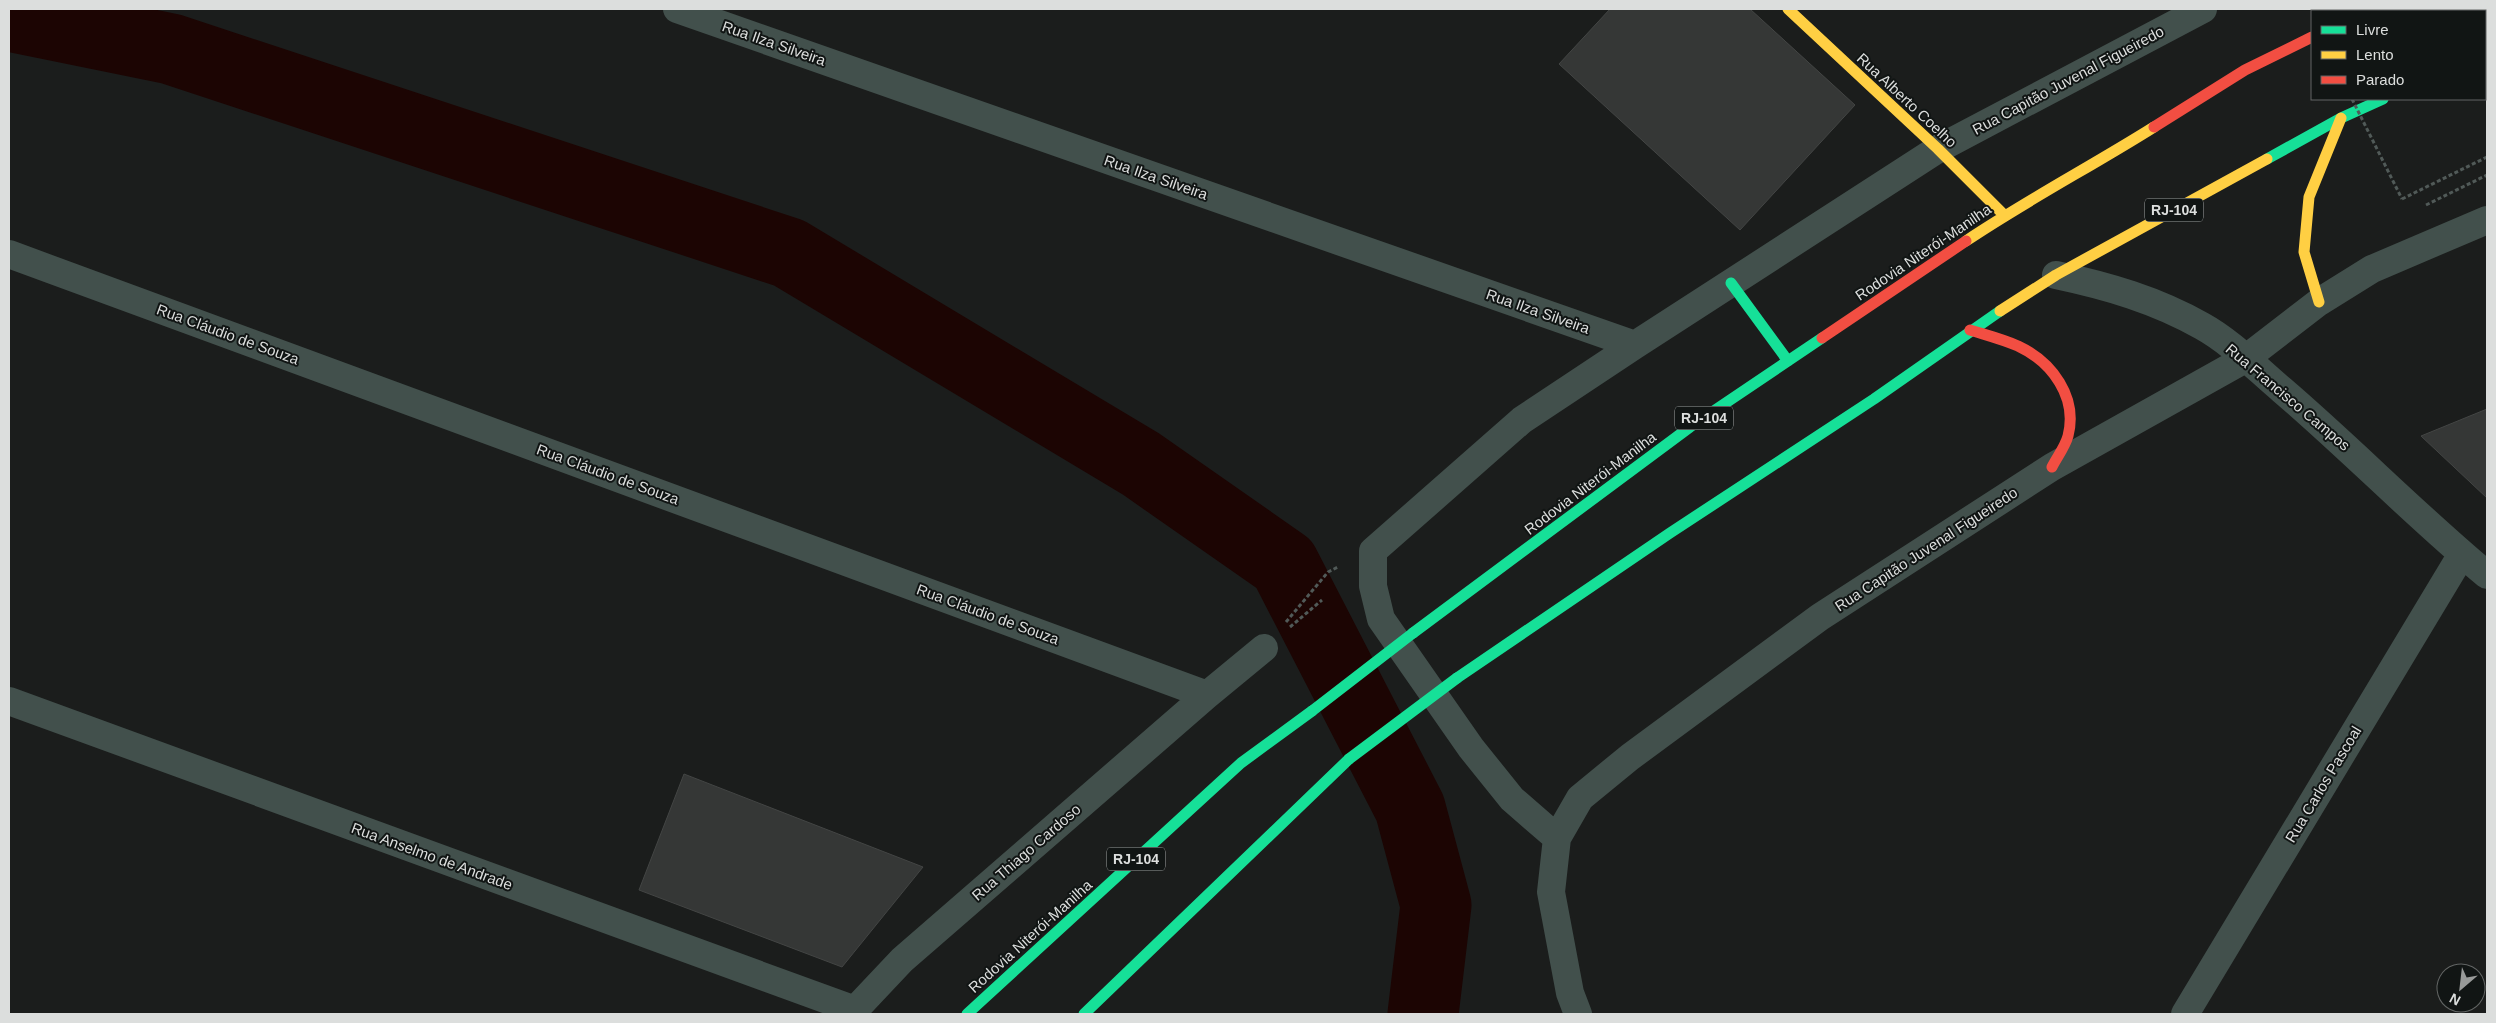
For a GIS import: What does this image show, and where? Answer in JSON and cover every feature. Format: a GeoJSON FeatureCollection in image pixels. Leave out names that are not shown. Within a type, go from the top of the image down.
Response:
{"type":"FeatureCollection","features":[{"type":"Feature","properties":{"kind":"main road","name":"Rua Alberto Coelho"},"geometry":{"type":"LineString","coordinates":[[1788,9],[1938,149],[2004,216]]}},
{"type":"Feature","properties":{"kind":"main road","name":"Rodovia Niterói-Manilha"},"geometry":{"type":"LineString","coordinates":[[967,1014],[1241,763],[1690,427],[2004,216],[2083,171],[2245,70],[2311,37]]}},
{"type":"Feature","properties":{"kind":"main road","name":"RJ-104"},"geometry":{"type":"LineString","coordinates":[[1084,1014],[1349,759],[1457,678],[1670,533],[1874,399],[1970,330],[2056,275],[2341,118],[2381,100]]}},
{"type":"Feature","properties":{"kind":"main road"},"geometry":{"type":"LineString","coordinates":[[2319,302],[2304,252],[2309,197],[2341,118]]}},
{"type":"Feature","properties":{"kind":"main road"},"geometry":{"type":"LineString","coordinates":[[1731,283],[1788,361]]}},
{"type":"Feature","properties":{"kind":"main road"},"geometry":{"type":"LineString","coordinates":[[1970,330],[2023,348],[2046,363],[2065,389],[2072,412],[2068,437],[2052,467]]}},
{"type":"Feature","properties":{"kind":"street","name":"Rua Ilza Silveira"},"geometry":{"type":"LineString","coordinates":[[677,9],[1635,345]]}},
{"type":"Feature","properties":{"kind":"street","name":"Rua Capitão Juvenal Figueiredo"},"geometry":{"type":"LineString","coordinates":[[1557,838],[1512,799],[1471,748],[1381,619],[1373,586],[1373,551],[1522,420],[1635,345],[1938,149],[2203,9]]}},
{"type":"Feature","properties":{"kind":"street","name":"Rua Capitão Juvenal Figueiredo"},"geometry":{"type":"LineString","coordinates":[[1578,1014],[1570,993],[1551,892],[1557,838],[1580,798],[1630,757],[1820,617],[2052,467],[2245,358],[2319,302],[2372,269],[2487,220]]}},
{"type":"Feature","properties":{"kind":"street","name":"Rua Cláudio de Souza"},"geometry":{"type":"LineString","coordinates":[[9,254],[1207,695]]}},
{"type":"Feature","properties":{"kind":"street","name":"Rua Francisco Campos"},"geometry":{"type":"LineString","coordinates":[[2056,275],[2108,286],[2148,299],[2203,327],[2245,358],[2338,438],[2487,575]]}},
{"type":"Feature","properties":{"kind":"street","name":"Rua Carlos Pascoal"},"geometry":{"type":"LineString","coordinates":[[2185,1014],[2462,554]]}},
{"type":"Feature","properties":{"kind":"street"},"geometry":{"type":"LineString","coordinates":[[1207,695],[1264,648]]}},
{"type":"Feature","properties":{"kind":"street","name":"Rua Thiago Cardoso"},"geometry":{"type":"LineString","coordinates":[[853,1012],[902,960],[1207,695]]}},
{"type":"Feature","properties":{"kind":"street","name":"Rua Anselmo de Andrade"},"geometry":{"type":"LineString","coordinates":[[9,701],[853,1012]]}},
{"type":"Feature","properties":{"kind":"path"},"geometry":{"type":"LineString","coordinates":[[2352,100],[2402,199],[2487,157]]}},
{"type":"Feature","properties":{"kind":"path"},"geometry":{"type":"LineString","coordinates":[[1264,648],[1328,572]]}},
{"type":"Feature","properties":{"kind":"path"},"geometry":{"type":"LineString","coordinates":[[1264,648],[1322,600]]}},
{"type":"Feature","properties":{"kind":"building"},"geometry":{"type":"Polygon","coordinates":[[[1610,9],[1750,9],[1855,105],[1740,230],[1559,64],[1610,9]]]}},
{"type":"Feature","properties":{"kind":"building"},"geometry":{"type":"Polygon","coordinates":[[[2487,409],[2487,498],[2421,436],[2487,409]]]}},
{"type":"Feature","properties":{"kind":"building"},"geometry":{"type":"Polygon","coordinates":[[[684,774],[923,867],[842,967],[639,890],[684,774]]]}},
{"type":"Feature","properties":{"kind":"waterway"},"geometry":{"type":"LineString","coordinates":[[9,16],[171,49],[789,253],[1141,464],[1284,564],[1410,808],[1436,905],[1423,1014]]}},
{"type":"Feature","properties":{"kind":"traffic: fast"},"geometry":{"type":"LineString","coordinates":[[2267,159],[2341,118],[2381,100]]}},
{"type":"Feature","properties":{"kind":"traffic: fast"},"geometry":{"type":"LineString","coordinates":[[1731,283],[1788,361]]}},
{"type":"Feature","properties":{"kind":"traffic: fast"},"geometry":{"type":"LineString","coordinates":[[1457,678],[1670,533],[1874,399],[2000,311]]}},
{"type":"Feature","properties":{"kind":"traffic: fast"},"geometry":{"type":"LineString","coordinates":[[1413,633],[1690,427],[1822,338]]}},
{"type":"Feature","properties":{"kind":"traffic: fast"},"geometry":{"type":"LineString","coordinates":[[1312,711],[1413,633]]}},
{"type":"Feature","properties":{"kind":"traffic: fast"},"geometry":{"type":"LineString","coordinates":[[1349,759],[1457,678]]}},
{"type":"Feature","properties":{"kind":"traffic: fast"},"geometry":{"type":"LineString","coordinates":[[967,1014],[1241,763],[1312,711]]}},
{"type":"Feature","properties":{"kind":"traffic: fast"},"geometry":{"type":"LineString","coordinates":[[1084,1014],[1349,759]]}},
{"type":"Feature","properties":{"kind":"traffic: slow"},"geometry":{"type":"LineString","coordinates":[[1788,9],[1938,149],[2004,215]]}},
{"type":"Feature","properties":{"kind":"traffic: slow"},"geometry":{"type":"LineString","coordinates":[[2319,302],[2304,252],[2309,197],[2341,118]]}},
{"type":"Feature","properties":{"kind":"traffic: slow"},"geometry":{"type":"LineString","coordinates":[[1966,241],[2012,211],[2154,127]]}},
{"type":"Feature","properties":{"kind":"traffic: slow"},"geometry":{"type":"LineString","coordinates":[[2000,311],[2056,275],[2267,159]]}},
{"type":"Feature","properties":{"kind":"traffic: jam"},"geometry":{"type":"LineString","coordinates":[[2154,127],[2245,70],[2311,37]]}},
{"type":"Feature","properties":{"kind":"traffic: jam"},"geometry":{"type":"LineString","coordinates":[[1822,338],[1966,241]]}},
{"type":"Feature","properties":{"kind":"traffic: jam"},"geometry":{"type":"LineString","coordinates":[[1970,330],[2018,346],[2042,361],[2060,382],[2066,395],[2070,422],[2067,440],[2052,467]]}}]}
